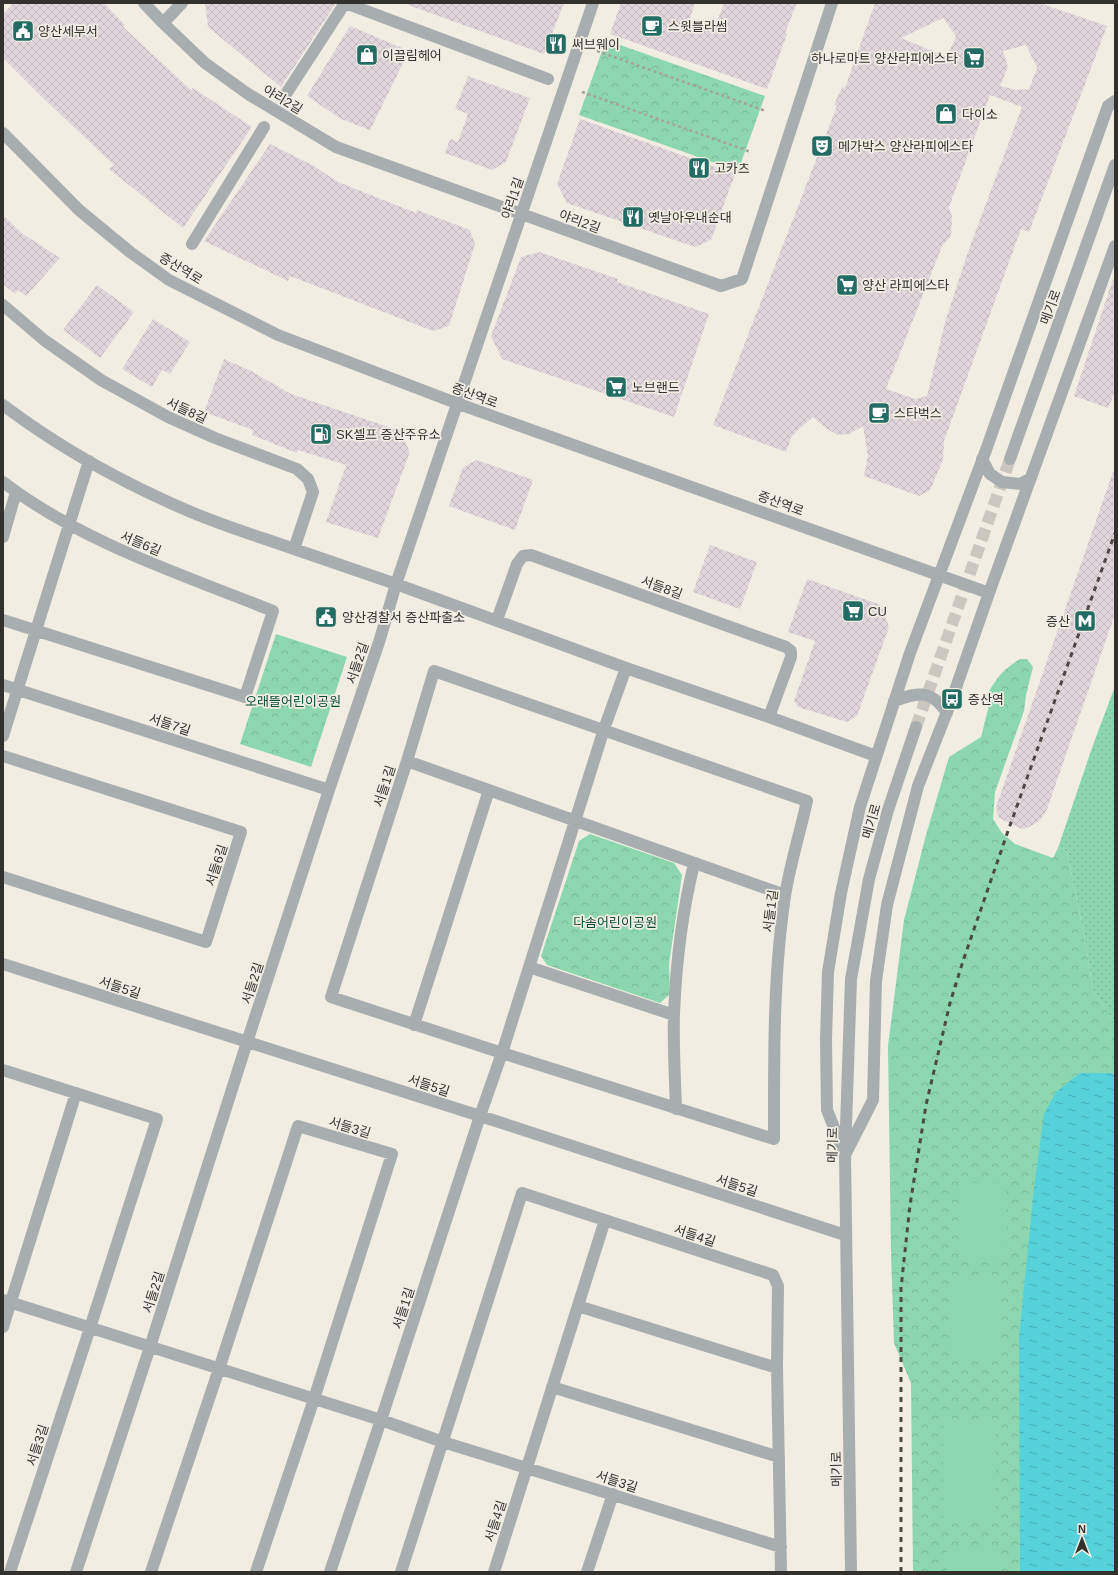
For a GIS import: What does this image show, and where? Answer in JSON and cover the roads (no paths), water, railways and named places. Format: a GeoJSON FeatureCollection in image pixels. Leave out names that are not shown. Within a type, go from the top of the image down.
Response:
{"type":"FeatureCollection","features":[{"type":"Feature","properties":{"kind":"street","name":"야리2길"},"geometry":{"type":"LineString","coordinates":[[144,3],[204,63],[270,108],[336,147],[721,286],[742,279],[832,3]]}},
{"type":"Feature","properties":{"kind":"street"},"geometry":{"type":"LineString","coordinates":[[163,23],[182,3]]}},
{"type":"Feature","properties":{"kind":"street"},"geometry":{"type":"LineString","coordinates":[[284,97],[345,3],[548,79]]}},
{"type":"Feature","properties":{"kind":"street","name":"야리1길"},"geometry":{"type":"LineString","coordinates":[[456,403],[593,3]]}},
{"type":"Feature","properties":{"kind":"street"},"geometry":{"type":"LineString","coordinates":[[845,1155],[826,1110],[828,972],[840,893],[860,807],[910,653],[982,459],[1108,106],[1115,101]]}},
{"type":"Feature","properties":{"kind":"street"},"geometry":{"type":"LineString","coordinates":[[192,244],[264,127]]}},
{"type":"Feature","properties":{"kind":"street","name":"증산역로"},"geometry":{"type":"LineString","coordinates":[[3,133],[79,210],[130,252],[170,280],[278,336],[456,403],[940,574],[989,593]]}},
{"type":"Feature","properties":{"kind":"street","name":"메기로"},"geometry":{"type":"LineString","coordinates":[[1010,459],[1115,165]]}},
{"type":"Feature","properties":{"kind":"street"},"geometry":{"type":"LineString","coordinates":[[845,1155],[873,1100],[876,981],[887,905],[918,786],[946,713],[1115,246]]}},
{"type":"Feature","properties":{"kind":"street","name":"서들8길"},"geometry":{"type":"LineString","coordinates":[[3,305],[44,340],[101,380],[168,417],[215,438],[297,469],[308,479],[314,492],[294,549]]}},
{"type":"Feature","properties":{"kind":"street","name":"서들2길"},"geometry":{"type":"LineString","coordinates":[[76,1572],[150,1347],[247,1042],[456,403]]}},
{"type":"Feature","properties":{"kind":"street"},"geometry":{"type":"LineString","coordinates":[[3,405],[30,426],[89,461],[134,486],[192,512],[876,756]]}},
{"type":"Feature","properties":{"kind":"street"},"geometry":{"type":"LineString","coordinates":[[982,459],[990,474],[1002,482],[1021,484],[1031,478]]}},
{"type":"Feature","properties":{"kind":"street"},"geometry":{"type":"LineString","coordinates":[[3,736],[89,461]]}},
{"type":"Feature","properties":{"kind":"street","name":"서들6길"},"geometry":{"type":"LineString","coordinates":[[3,482],[16,492],[69,525],[121,550],[273,611],[245,697],[3,620]]}},
{"type":"Feature","properties":{"kind":"street"},"geometry":{"type":"LineString","coordinates":[[3,537],[16,492]]}},
{"type":"Feature","properties":{"kind":"street","name":"서들8길"},"geometry":{"type":"LineString","coordinates":[[496,620],[517,564],[523,556],[531,555],[786,647],[791,652],[791,657],[769,717]]}},
{"type":"Feature","properties":{"kind":"street","name":"서들1길"},"geometry":{"type":"LineString","coordinates":[[330,1572],[502,1053],[604,729],[626,668]]}},
{"type":"Feature","properties":{"kind":"street","name":"서들1길"},"geometry":{"type":"LineString","coordinates":[[434,671],[807,801],[785,895],[775,1010],[774,1139],[414,1025],[331,997],[407,761],[434,671]]}},
{"type":"Feature","properties":{"kind":"street","name":"서들7길"},"geometry":{"type":"LineString","coordinates":[[3,685],[329,790]]}},
{"type":"Feature","properties":{"kind":"street"},"geometry":{"type":"LineString","coordinates":[[894,701],[909,696],[923,694],[939,701],[946,713]]}},
{"type":"Feature","properties":{"kind":"street","name":"메기로"},"geometry":{"type":"LineString","coordinates":[[851,1572],[845,1155],[851,979],[869,879],[888,810],[916,727]]}},
{"type":"Feature","properties":{"kind":"street","name":"서들6길"},"geometry":{"type":"LineString","coordinates":[[3,756],[241,832],[206,942],[3,877]]}},
{"type":"Feature","properties":{"kind":"street"},"geometry":{"type":"LineString","coordinates":[[407,761],[785,895]]}},
{"type":"Feature","properties":{"kind":"street"},"geometry":{"type":"LineString","coordinates":[[414,1025],[489,790]]}},
{"type":"Feature","properties":{"kind":"street"},"geometry":{"type":"LineString","coordinates":[[676,1108],[674,1015],[679,942],[685,901],[694,864]]}},
{"type":"Feature","properties":{"kind":"street","name":"서들5길"},"geometry":{"type":"LineString","coordinates":[[3,964],[480,1116],[845,1235]]}},
{"type":"Feature","properties":{"kind":"street"},"geometry":{"type":"LineString","coordinates":[[529,967],[674,1015]]}},
{"type":"Feature","properties":{"kind":"street"},"geometry":{"type":"LineString","coordinates":[[3,1070],[76,1093],[7,1301],[3,1326]]}},
{"type":"Feature","properties":{"kind":"street","name":"서들3길"},"geometry":{"type":"LineString","coordinates":[[10,1572],[157,1119],[76,1093]]}},
{"type":"Feature","properties":{"kind":"street","name":"서들3길"},"geometry":{"type":"LineString","coordinates":[[151,1572],[298,1126],[392,1154],[314,1399],[256,1572]]}},
{"type":"Feature","properties":{"kind":"street"},"geometry":{"type":"LineString","coordinates":[[401,1572],[522,1193],[605,1220]]}},
{"type":"Feature","properties":{"kind":"street","name":"서들4길"},"geometry":{"type":"LineString","coordinates":[[494,1572],[605,1220],[773,1275],[778,1286],[777,1368],[781,1572]]}},
{"type":"Feature","properties":{"kind":"street","name":"서들3길"},"geometry":{"type":"LineString","coordinates":[[7,1301],[381,1420],[443,1442],[781,1547]]}},
{"type":"Feature","properties":{"kind":"street"},"geometry":{"type":"LineString","coordinates":[[578,1306],[777,1368]]}},
{"type":"Feature","properties":{"kind":"street"},"geometry":{"type":"LineString","coordinates":[[552,1387],[779,1457]]}},
{"type":"Feature","properties":{"kind":"street"},"geometry":{"type":"LineString","coordinates":[[588,1572],[613,1494]]}},
{"type":"Feature","properties":{"kind":"water"},"geometry":{"type":"Polygon","coordinates":[[[1080,1073],[1111,1073],[1115,1075],[1115,1572],[1020,1572],[1019,1337],[1034,1188],[1044,1114],[1056,1092],[1080,1073]]]}},
{"type":"Feature","properties":{"kind":"tunnel"},"geometry":{"type":"LineString","coordinates":[[916,727],[1010,459]]}},
{"type":"Feature","properties":{"kind":"railway"},"geometry":{"type":"LineString","coordinates":[[901,1572],[901,1288],[910,1205],[926,1105],[950,1003],[963,961],[1115,533]]}},
{"type":"Feature","properties":{"kind":"place","name":"스윗블라썸"},"geometry":{"type":"Point","coordinates":[652,26]}},
{"type":"Feature","properties":{"kind":"place","name":"양산세무서"},"geometry":{"type":"Point","coordinates":[23,31]}},
{"type":"Feature","properties":{"kind":"place","name":"써브웨이"},"geometry":{"type":"Point","coordinates":[556,44]}},
{"type":"Feature","properties":{"kind":"place","name":"이끌림헤어"},"geometry":{"type":"Point","coordinates":[367,55]}},
{"type":"Feature","properties":{"kind":"place","name":"하나로마트 양산라피에스타"},"geometry":{"type":"Point","coordinates":[974,58]}},
{"type":"Feature","properties":{"kind":"place","name":"다이소"},"geometry":{"type":"Point","coordinates":[946,114]}},
{"type":"Feature","properties":{"kind":"place","name":"메가박스 양산라피에스타"},"geometry":{"type":"Point","coordinates":[822,146]}},
{"type":"Feature","properties":{"kind":"place","name":"고카츠"},"geometry":{"type":"Point","coordinates":[699,168]}},
{"type":"Feature","properties":{"kind":"place","name":"옛날아우내순대"},"geometry":{"type":"Point","coordinates":[633,217]}},
{"type":"Feature","properties":{"kind":"place","name":"양산 라피에스타"},"geometry":{"type":"Point","coordinates":[847,285]}},
{"type":"Feature","properties":{"kind":"place","name":"노브랜드"},"geometry":{"type":"Point","coordinates":[616,387]}},
{"type":"Feature","properties":{"kind":"place","name":"스타벅스"},"geometry":{"type":"Point","coordinates":[879,413]}},
{"type":"Feature","properties":{"kind":"place","name":"SK셀프 증산주유소"},"geometry":{"type":"Point","coordinates":[321,434]}},
{"type":"Feature","properties":{"kind":"place","name":"CU"},"geometry":{"type":"Point","coordinates":[853,611]}},
{"type":"Feature","properties":{"kind":"place","name":"양산경찰서 증산파출소"},"geometry":{"type":"Point","coordinates":[326,617]}},
{"type":"Feature","properties":{"kind":"place","name":"증산"},"geometry":{"type":"Point","coordinates":[1085,621]}},
{"type":"Feature","properties":{"kind":"place","name":"증산역"},"geometry":{"type":"Point","coordinates":[952,699]}},
{"type":"Feature","properties":{"kind":"park label","name":"오래뜰어린이공원"},"geometry":{"type":"Point","coordinates":[293,701]}},
{"type":"Feature","properties":{"kind":"park label","name":"다솜어린이공원"},"geometry":{"type":"Point","coordinates":[615,922]}}]}
